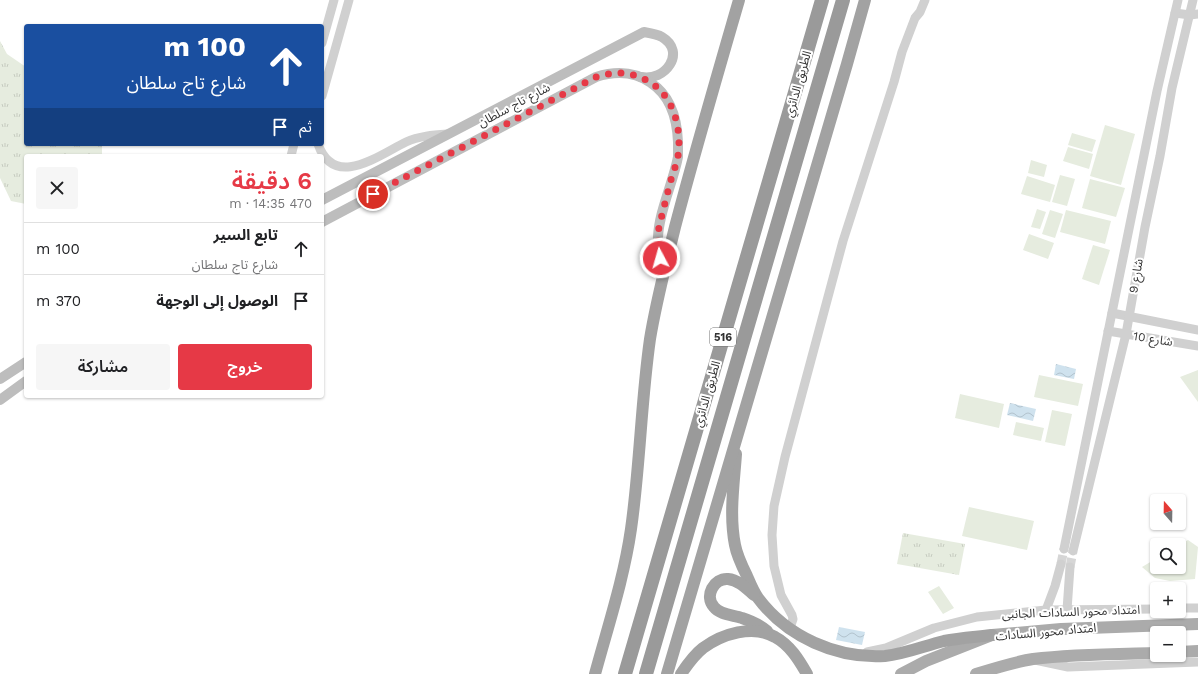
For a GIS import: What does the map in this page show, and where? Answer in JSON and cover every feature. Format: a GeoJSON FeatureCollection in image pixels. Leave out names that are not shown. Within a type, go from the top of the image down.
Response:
{"type":"FeatureCollection","features":[{"type":"Feature","properties":{"kind":"highway"},"geometry":{"type":"LineString","coordinates":[[595,674],[623,574],[629,545],[650,338],[688,177],[739,0]]}},
{"type":"Feature","properties":{"kind":"highway","name":"الطريق الدائري"},"geometry":{"type":"LineString","coordinates":[[625,674],[822,0]]}},
{"type":"Feature","properties":{"kind":"highway","name":"الطريق الدائري"},"geometry":{"type":"LineString","coordinates":[[646,674],[843,0]]}},
{"type":"Feature","properties":{"kind":"highway"},"geometry":{"type":"LineString","coordinates":[[667,674],[865,0]]}},
{"type":"Feature","properties":{"kind":"highway"},"geometry":{"type":"LineString","coordinates":[[738,431],[732,513],[733,529],[738,559],[757,597]]}},
{"type":"Feature","properties":{"kind":"highway"},"geometry":{"type":"LineString","coordinates":[[807,674],[791,650],[775,637],[753,622],[720,612],[714,607],[710,600],[710,593],[713,586],[719,581],[727,579],[734,580],[742,584],[757,597],[778,620],[790,628],[814,643],[848,654],[886,656],[967,637],[992,636]]}},
{"type":"Feature","properties":{"kind":"highway"},"geometry":{"type":"LineString","coordinates":[[681,674],[702,649],[718,639],[738,632],[758,631],[775,637]]}},
{"type":"Feature","properties":{"kind":"highway"},"geometry":{"type":"LineString","coordinates":[[589,674],[601,651]]}},
{"type":"Feature","properties":{"kind":"main road","name":"شارع تاج سلطان"},"geometry":{"type":"LineString","coordinates":[[324,199],[644,32],[659,36],[667,41],[672,49],[670,65],[660,74],[648,78],[625,73],[596,77],[324,221]]}},
{"type":"Feature","properties":{"kind":"main road","name":"شارع تاج سلطان"},"geometry":{"type":"LineString","coordinates":[[640,77],[659,89],[672,108],[676,122],[678,155],[658,232],[658,251],[665,270]]}},
{"type":"Feature","properties":{"kind":"main road"},"geometry":{"type":"LineString","coordinates":[[0,379],[24,363]]}},
{"type":"Feature","properties":{"kind":"main road"},"geometry":{"type":"LineString","coordinates":[[0,400],[24,382]]}},
{"type":"Feature","properties":{"kind":"main road","name":"امتداد محور السادات"},"geometry":{"type":"LineString","coordinates":[[901,674],[926,661],[992,636],[1061,629],[1198,624]]}},
{"type":"Feature","properties":{"kind":"main road"},"geometry":{"type":"LineString","coordinates":[[1186,652],[1198,651]]}},
{"type":"Feature","properties":{"kind":"main road"},"geometry":{"type":"LineString","coordinates":[[976,674],[1002,666],[1063,656],[1150,652]]}},
{"type":"Feature","properties":{"kind":"street"},"geometry":{"type":"LineString","coordinates":[[324,36],[334,0]]}},
{"type":"Feature","properties":{"kind":"street"},"geometry":{"type":"LineString","coordinates":[[324,89],[349,0]]}},
{"type":"Feature","properties":{"kind":"street"},"geometry":{"type":"LineString","coordinates":[[790,628],[792,615],[781,595],[774,566],[772,535],[774,506],[785,457],[843,241],[894,82],[902,52],[915,18],[918,0]]}},
{"type":"Feature","properties":{"kind":"street"},"geometry":{"type":"LineString","coordinates":[[915,18],[920,12],[924,0]]}},
{"type":"Feature","properties":{"kind":"street","name":"شارع 9"},"geometry":{"type":"LineString","coordinates":[[1064,550],[1157,91],[1178,0]]}},
{"type":"Feature","properties":{"kind":"street","name":"شارع 9"},"geometry":{"type":"LineString","coordinates":[[1073,551],[1126,334],[1145,227],[1172,94],[1194,14],[1193,0]]}},
{"type":"Feature","properties":{"kind":"street"},"geometry":{"type":"LineString","coordinates":[[1175,14],[1194,14]]}},
{"type":"Feature","properties":{"kind":"street"},"geometry":{"type":"LineString","coordinates":[[1157,91],[1172,94]]}},
{"type":"Feature","properties":{"kind":"street"},"geometry":{"type":"LineString","coordinates":[[324,155],[332,163],[349,168],[361,165],[415,139],[432,135],[449,134]]}},
{"type":"Feature","properties":{"kind":"street","name":"شارع 10"},"geometry":{"type":"LineString","coordinates":[[1112,313],[1198,330]]}},
{"type":"Feature","properties":{"kind":"street","name":"شارع 10"},"geometry":{"type":"LineString","coordinates":[[1108,332],[1198,346]]}},
{"type":"Feature","properties":{"kind":"street"},"geometry":{"type":"LineString","coordinates":[[1095,395],[1110,399]]}},
{"type":"Feature","properties":{"kind":"street"},"geometry":{"type":"LineString","coordinates":[[1046,610],[1061,564]]}},
{"type":"Feature","properties":{"kind":"street"},"geometry":{"type":"LineString","coordinates":[[1067,610],[1070,567]]}},
{"type":"Feature","properties":{"kind":"street"},"geometry":{"type":"LineString","coordinates":[[1186,608],[1198,608]]}},
{"type":"Feature","properties":{"kind":"street","name":"امتداد محور السادات الجانبى"},"geometry":{"type":"LineString","coordinates":[[848,654],[872,652],[886,648],[934,628],[963,620],[999,614],[1046,610],[1150,609]]}},
{"type":"Feature","properties":{"kind":"street"},"geometry":{"type":"LineString","coordinates":[[1032,660],[1068,667],[1198,662]]}},
{"type":"Feature","properties":{"kind":"green space"},"geometry":{"type":"Polygon","coordinates":[[[0,41],[7,54],[24,66],[24,146],[102,146],[102,154],[24,154],[24,204],[11,201],[0,178],[0,41]]]}},
{"type":"Feature","properties":{"kind":"green space"},"geometry":{"type":"Polygon","coordinates":[[[1105,125],[1135,134],[1121,185],[1090,176],[1105,125]]]}},
{"type":"Feature","properties":{"kind":"green space"},"geometry":{"type":"Polygon","coordinates":[[[1072,133],[1096,140],[1092,152],[1068,145],[1072,133]]]}},
{"type":"Feature","properties":{"kind":"green space"},"geometry":{"type":"Polygon","coordinates":[[[1068,147],[1093,154],[1089,169],[1063,161],[1068,147]]]}},
{"type":"Feature","properties":{"kind":"green space"},"geometry":{"type":"Polygon","coordinates":[[[1031,160],[1047,165],[1044,177],[1028,173],[1031,160]]]}},
{"type":"Feature","properties":{"kind":"green space"},"geometry":{"type":"Polygon","coordinates":[[[1060,175],[1075,179],[1067,206],[1052,202],[1060,175]]]}},
{"type":"Feature","properties":{"kind":"green space"},"geometry":{"type":"Polygon","coordinates":[[[1027,176],[1055,185],[1050,202],[1021,194],[1027,176]]]}},
{"type":"Feature","properties":{"kind":"green space"},"geometry":{"type":"Polygon","coordinates":[[[1090,179],[1125,188],[1116,217],[1082,208],[1090,179]]]}},
{"type":"Feature","properties":{"kind":"green space"},"geometry":{"type":"Polygon","coordinates":[[[1037,209],[1046,212],[1040,229],[1031,227],[1037,209]]]}},
{"type":"Feature","properties":{"kind":"green space"},"geometry":{"type":"Polygon","coordinates":[[[1050,210],[1063,214],[1055,238],[1042,234],[1050,210]]]}},
{"type":"Feature","properties":{"kind":"green space"},"geometry":{"type":"Polygon","coordinates":[[[1066,210],[1111,221],[1105,244],[1060,232],[1066,210]]]}},
{"type":"Feature","properties":{"kind":"green space"},"geometry":{"type":"Polygon","coordinates":[[[1029,234],[1054,243],[1048,259],[1023,250],[1029,234]]]}},
{"type":"Feature","properties":{"kind":"green space"},"geometry":{"type":"Polygon","coordinates":[[[1093,245],[1110,250],[1099,285],[1082,279],[1093,245]]]}},
{"type":"Feature","properties":{"kind":"green space"},"geometry":{"type":"Polygon","coordinates":[[[1198,370],[1198,402],[1180,377],[1198,370]]]}},
{"type":"Feature","properties":{"kind":"green space"},"geometry":{"type":"Polygon","coordinates":[[[1039,375],[1083,384],[1078,406],[1034,397],[1039,375]]]}},
{"type":"Feature","properties":{"kind":"green space"},"geometry":{"type":"Polygon","coordinates":[[[960,394],[1004,404],[999,428],[955,418],[960,394]]]}},
{"type":"Feature","properties":{"kind":"green space"},"geometry":{"type":"Polygon","coordinates":[[[1052,410],[1072,414],[1065,446],[1045,442],[1052,410]]]}},
{"type":"Feature","properties":{"kind":"green space"},"geometry":{"type":"Polygon","coordinates":[[[1016,422],[1044,428],[1041,441],[1013,435],[1016,422]]]}},
{"type":"Feature","properties":{"kind":"green space"},"geometry":{"type":"Polygon","coordinates":[[[969,507],[1034,521],[1027,550],[962,536],[969,507]]]}},
{"type":"Feature","properties":{"kind":"green space"},"geometry":{"type":"Polygon","coordinates":[[[903,533],[965,544],[959,575],[897,564],[903,533]]]}},
{"type":"Feature","properties":{"kind":"green space"},"geometry":{"type":"Polygon","coordinates":[[[1188,540],[1198,547],[1195,579],[1170,581],[1155,578],[1150,574],[1186,574],[1186,541],[1188,540]]]}},
{"type":"Feature","properties":{"kind":"green space"},"geometry":{"type":"Polygon","coordinates":[[[1150,562],[1150,574],[1142,567],[1150,562]]]}},
{"type":"Feature","properties":{"kind":"green space"},"geometry":{"type":"Polygon","coordinates":[[[939,586],[954,608],[943,614],[928,592],[939,586]]]}},
{"type":"Feature","properties":{"kind":"water"},"geometry":{"type":"Polygon","coordinates":[[[1056,364],[1076,369],[1074,379],[1054,375],[1056,364]]]}},
{"type":"Feature","properties":{"kind":"water"},"geometry":{"type":"Polygon","coordinates":[[[1010,403],[1036,409],[1033,421],[1007,415],[1010,403]]]}},
{"type":"Feature","properties":{"kind":"water"},"geometry":{"type":"Polygon","coordinates":[[[839,627],[865,632],[862,645],[836,640],[839,627]]]}},
{"type":"Feature","properties":{"kind":"tunnel"},"geometry":{"type":"LineString","coordinates":[[1061,564],[1064,549]]}},
{"type":"Feature","properties":{"kind":"tunnel"},"geometry":{"type":"LineString","coordinates":[[1070,567],[1073,551]]}},
{"type":"Feature","properties":{"kind":"route"},"geometry":{"type":"LineString","coordinates":[[373,194],[596,77],[610,73],[633,74],[647,80],[659,89],[668,101],[675,115],[678,138],[678,155],[659,226],[658,251],[660,258]]}}]}
